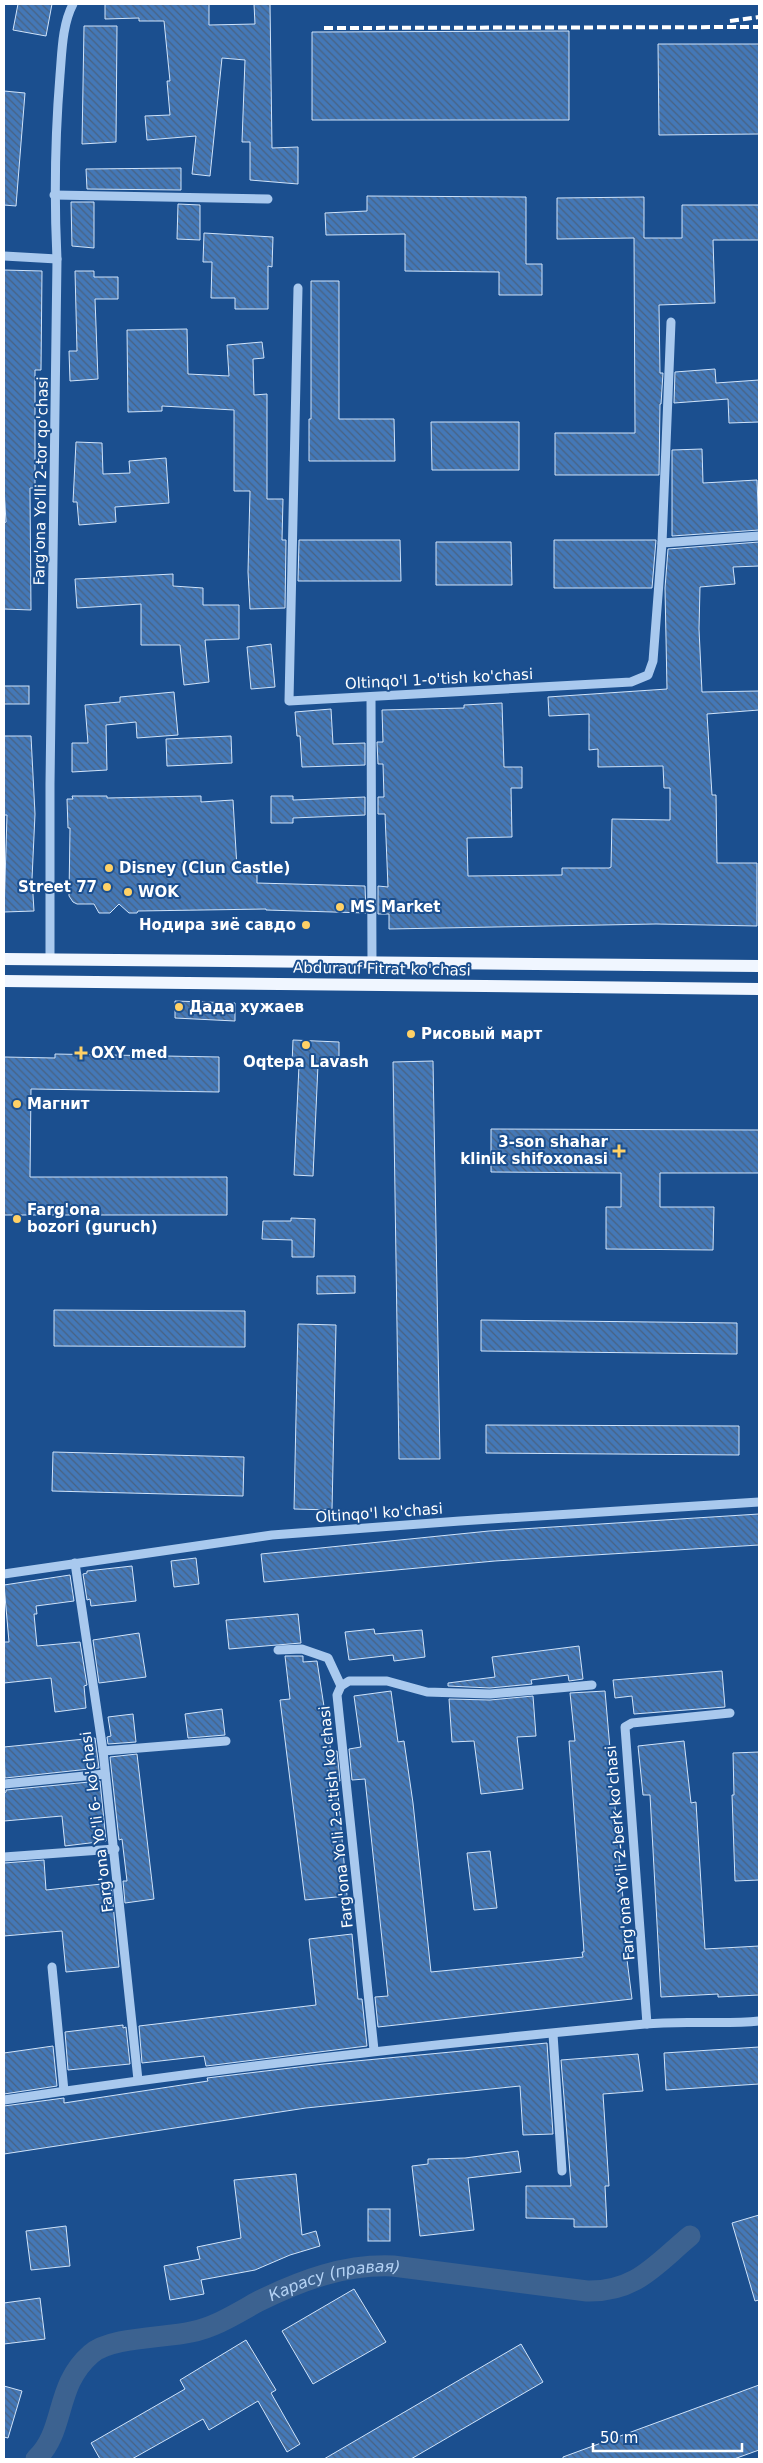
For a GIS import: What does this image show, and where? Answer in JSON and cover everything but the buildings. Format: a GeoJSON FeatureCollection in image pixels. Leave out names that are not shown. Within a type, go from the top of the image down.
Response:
{"type":"FeatureCollection","features":[{"type":"Feature","properties":{"kind":"main road","name":"Abdurauf Fitrat ko'chasi"},"geometry":{"type":"LineString","coordinates":[[4,959],[759,966]]}},
{"type":"Feature","properties":{"kind":"main road"},"geometry":{"type":"LineString","coordinates":[[50,959],[51,982]]}},
{"type":"Feature","properties":{"kind":"main road"},"geometry":{"type":"LineString","coordinates":[[372,962],[373,985]]}},
{"type":"Feature","properties":{"kind":"main road","name":"Abdurauf Fitrat ko'chasi"},"geometry":{"type":"LineString","coordinates":[[4,981],[759,989]]}},
{"type":"Feature","properties":{"kind":"street","name":"Farg'ona Yo'lli 2-tor qo'chasi"},"geometry":{"type":"LineString","coordinates":[[50,959],[57,259],[54,195],[62,61],[67,19],[73,4]]}},
{"type":"Feature","properties":{"kind":"street"},"geometry":{"type":"LineString","coordinates":[[54,195],[268,199]]}},
{"type":"Feature","properties":{"kind":"street"},"geometry":{"type":"LineString","coordinates":[[4,256],[57,259]]}},
{"type":"Feature","properties":{"kind":"street","name":"Oltinqo'l 1-o'tish ko'chasi"},"geometry":{"type":"LineString","coordinates":[[298,288],[289,701],[631,682],[648,675],[653,661],[662,543],[671,322]]}},
{"type":"Feature","properties":{"kind":"street"},"geometry":{"type":"LineString","coordinates":[[662,543],[759,536]]}},
{"type":"Feature","properties":{"kind":"street"},"geometry":{"type":"LineString","coordinates":[[372,697],[372,962]]}},
{"type":"Feature","properties":{"kind":"street","name":"Oltinqo'l ko'chasi"},"geometry":{"type":"LineString","coordinates":[[4,1574],[75,1562],[272,1535],[759,1502]]}},
{"type":"Feature","properties":{"kind":"street","name":"Farg'ona Yo'li 6- ko'chasi"},"geometry":{"type":"LineString","coordinates":[[75,1562],[103,1751],[115,1848],[138,2080]]}},
{"type":"Feature","properties":{"kind":"street"},"geometry":{"type":"LineString","coordinates":[[278,1650],[302,1649],[328,1658],[341,1686]]}},
{"type":"Feature","properties":{"kind":"street","name":"Farg'ona Yo'li 2-o'tish ko'chasi"},"geometry":{"type":"LineString","coordinates":[[374,2050],[336,1695],[341,1686],[349,1682],[387,1681],[427,1692],[490,1694],[592,1685]]}},
{"type":"Feature","properties":{"kind":"street","name":"Farg'ona Yo'li 2-berk ko'chasi"},"geometry":{"type":"LineString","coordinates":[[647,2024],[625,1727],[632,1723],[730,1713]]}},
{"type":"Feature","properties":{"kind":"street"},"geometry":{"type":"LineString","coordinates":[[103,1751],[226,1741]]}},
{"type":"Feature","properties":{"kind":"street"},"geometry":{"type":"LineString","coordinates":[[4,1784],[105,1774]]}},
{"type":"Feature","properties":{"kind":"street"},"geometry":{"type":"LineString","coordinates":[[4,1857],[115,1848]]}},
{"type":"Feature","properties":{"kind":"street"},"geometry":{"type":"LineString","coordinates":[[52,1968],[64,2091]]}},
{"type":"Feature","properties":{"kind":"street"},"geometry":{"type":"LineString","coordinates":[[4,2100],[138,2080],[374,2050],[647,2024],[759,2020]]}},
{"type":"Feature","properties":{"kind":"street"},"geometry":{"type":"LineString","coordinates":[[553,2034],[562,2170]]}},
{"type":"Feature","properties":{"kind":"waterway","name":"Карасу (правая)"},"geometry":{"type":"LineString","coordinates":[[36,2459],[52,2435],[65,2394],[79,2367],[91,2354],[111,2344],[200,2330],[218,2323],[291,2286],[324,2275],[375,2266],[393,2266],[587,2291],[604,2290],[619,2287],[644,2275],[690,2236]]}},
{"type":"Feature","properties":{"kind":"railway"},"geometry":{"type":"LineString","coordinates":[[730,21],[759,17]]}},
{"type":"Feature","properties":{"kind":"railway"},"geometry":{"type":"LineString","coordinates":[[324,28],[759,27]]}},
{"type":"Feature","properties":{"kind":"place","name":"Disney (Clun Castle)"},"geometry":{"type":"Point","coordinates":[109,868]}},
{"type":"Feature","properties":{"kind":"place","name":"Street 77"},"geometry":{"type":"Point","coordinates":[107,887]}},
{"type":"Feature","properties":{"kind":"place","name":"WOK"},"geometry":{"type":"Point","coordinates":[128,892]}},
{"type":"Feature","properties":{"kind":"place","name":"MS Market"},"geometry":{"type":"Point","coordinates":[340,907]}},
{"type":"Feature","properties":{"kind":"place","name":"Нодира зиё савдо"},"geometry":{"type":"Point","coordinates":[306,925]}},
{"type":"Feature","properties":{"kind":"place","name":"Дада хужаев"},"geometry":{"type":"Point","coordinates":[179,1007]}},
{"type":"Feature","properties":{"kind":"place","name":"Рисовый март"},"geometry":{"type":"Point","coordinates":[411,1034]}},
{"type":"Feature","properties":{"kind":"place","name":"Oqtepa Lavash"},"geometry":{"type":"Point","coordinates":[306,1045]}},
{"type":"Feature","properties":{"kind":"place","name":"OXY med"},"geometry":{"type":"Point","coordinates":[81,1053]}},
{"type":"Feature","properties":{"kind":"place","name":"Магнит"},"geometry":{"type":"Point","coordinates":[17,1104]}},
{"type":"Feature","properties":{"kind":"place","name":"3-son shahar klinik shifoxonasi"},"geometry":{"type":"Point","coordinates":[619,1151]}},
{"type":"Feature","properties":{"kind":"place","name":"Farg'ona bozori (guruch)"},"geometry":{"type":"Point","coordinates":[17,1219]}}]}
